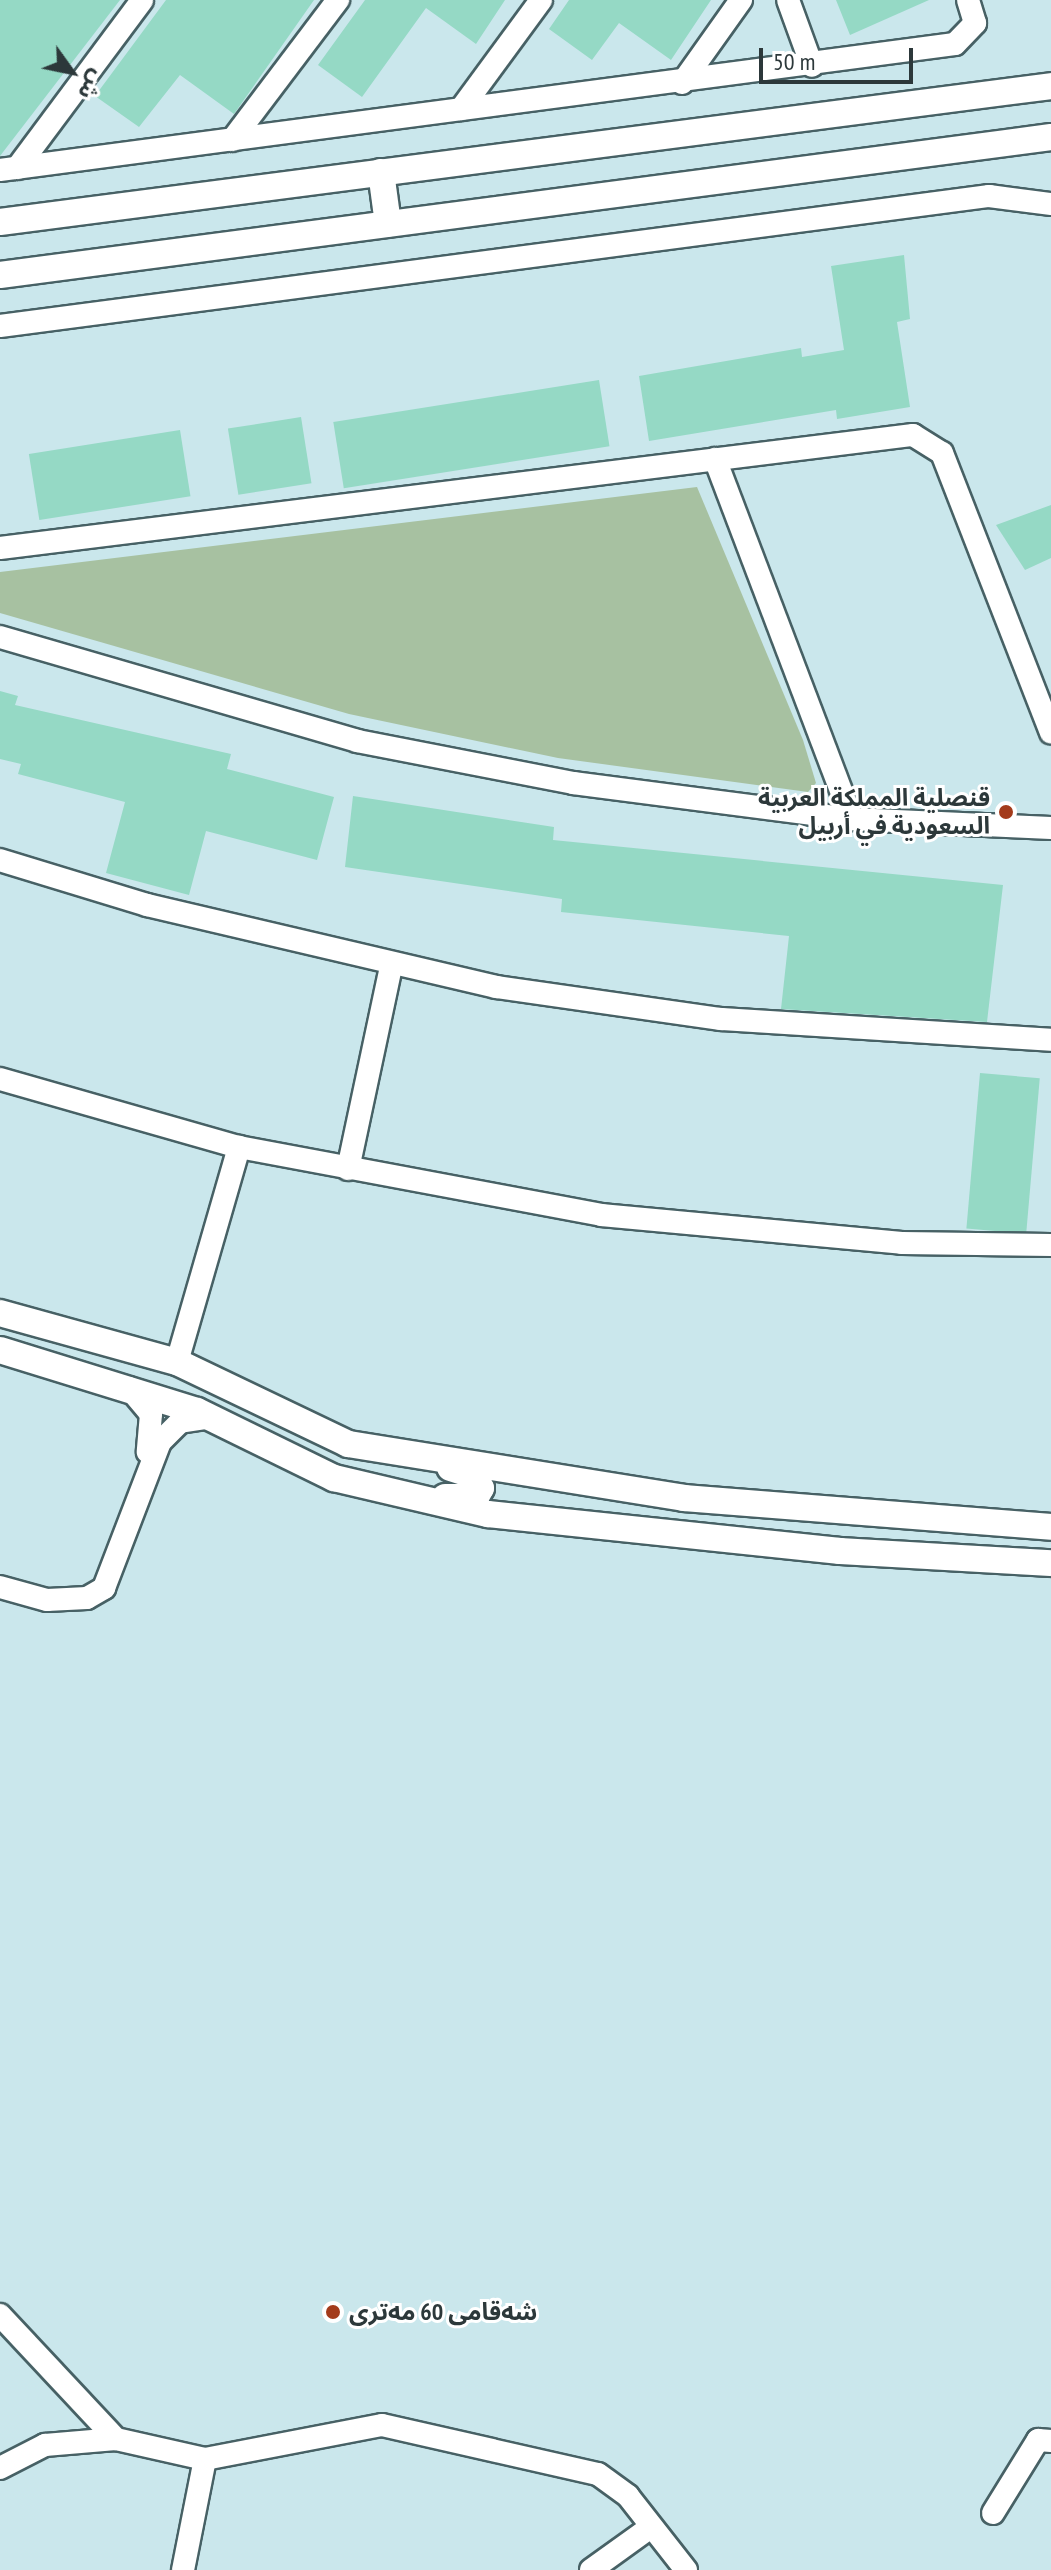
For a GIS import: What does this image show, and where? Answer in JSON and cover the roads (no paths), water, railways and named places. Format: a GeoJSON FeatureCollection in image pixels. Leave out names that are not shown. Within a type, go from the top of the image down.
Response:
{"type":"FeatureCollection","features":[{"type":"Feature","properties":{"kind":"street"},"geometry":{"type":"LineString","coordinates":[[8,169],[142,0]]}},
{"type":"Feature","properties":{"kind":"street"},"geometry":{"type":"LineString","coordinates":[[232,140],[338,0]]}},
{"type":"Feature","properties":{"kind":"street"},"geometry":{"type":"LineString","coordinates":[[461,109],[541,0]]}},
{"type":"Feature","properties":{"kind":"street"},"geometry":{"type":"LineString","coordinates":[[682,83],[741,0]]}},
{"type":"Feature","properties":{"kind":"street"},"geometry":{"type":"LineString","coordinates":[[788,0],[812,66]]}},
{"type":"Feature","properties":{"kind":"street"},"geometry":{"type":"LineString","coordinates":[[8,169],[812,66],[955,44],[975,23],[968,0]]}},
{"type":"Feature","properties":{"kind":"street"},"geometry":{"type":"LineString","coordinates":[[0,222],[1051,86]]}},
{"type":"Feature","properties":{"kind":"street"},"geometry":{"type":"LineString","coordinates":[[0,275],[1051,137]]}},
{"type":"Feature","properties":{"kind":"street"},"geometry":{"type":"LineString","coordinates":[[381,172],[388,224]]}},
{"type":"Feature","properties":{"kind":"street"},"geometry":{"type":"LineString","coordinates":[[0,326],[989,196],[1051,204]]}},
{"type":"Feature","properties":{"kind":"street"},"geometry":{"type":"LineString","coordinates":[[0,548],[715,459],[894,433],[929,442],[942,453],[1051,732]]}},
{"type":"Feature","properties":{"kind":"street"},"geometry":{"type":"LineString","coordinates":[[715,459],[852,819]]}},
{"type":"Feature","properties":{"kind":"street"},"geometry":{"type":"LineString","coordinates":[[0,637],[357,741],[573,783],[852,819],[1051,828]]}},
{"type":"Feature","properties":{"kind":"street"},"geometry":{"type":"LineString","coordinates":[[0,860],[391,966],[721,1019],[1051,1040]]}},
{"type":"Feature","properties":{"kind":"street"},"geometry":{"type":"LineString","coordinates":[[348,1169],[391,966]]}},
{"type":"Feature","properties":{"kind":"street"},"geometry":{"type":"LineString","coordinates":[[0,1079],[239,1147],[587,1213],[752,1233],[1051,1245]]}},
{"type":"Feature","properties":{"kind":"street"},"geometry":{"type":"LineString","coordinates":[[177,1362],[239,1147]]}},
{"type":"Feature","properties":{"kind":"street"},"geometry":{"type":"LineString","coordinates":[[0,1313],[177,1362],[315,1431],[402,1451],[565,1480],[865,1517],[1051,1527]]}},
{"type":"Feature","properties":{"kind":"street"},"geometry":{"type":"LineString","coordinates":[[0,1350],[126,1385],[210,1417],[334,1478],[397,1494],[554,1519],[866,1553],[1051,1563]]}},
{"type":"Feature","properties":{"kind":"street"},"geometry":{"type":"LineString","coordinates":[[126,1385],[153,1423],[138,1500]]}},
{"type":"Feature","properties":{"kind":"street"},"geometry":{"type":"LineString","coordinates":[[0,1587],[57,1601],[104,1588],[167,1432],[210,1417]]}},
{"type":"Feature","properties":{"kind":"street"},"geometry":{"type":"LineString","coordinates":[[397,1494],[470,1498],[481,1488],[472,1475],[402,1451]]}},
{"type":"Feature","properties":{"kind":"street"},"geometry":{"type":"LineString","coordinates":[[554,1519],[509,1502],[506,1493],[512,1485],[565,1480]]}},
{"type":"Feature","properties":{"kind":"street"},"geometry":{"type":"LineString","coordinates":[[0,2315],[116,2439]]}},
{"type":"Feature","properties":{"kind":"street"},"geometry":{"type":"LineString","coordinates":[[0,2468],[45,2445],[116,2439],[205,2459],[382,2425],[598,2474],[628,2496],[648,2529],[686,2570]]}},
{"type":"Feature","properties":{"kind":"street"},"geometry":{"type":"LineString","coordinates":[[993,2513],[1038,2440],[1051,2441]]}},
{"type":"Feature","properties":{"kind":"street"},"geometry":{"type":"LineString","coordinates":[[183,2570],[205,2459]]}},
{"type":"Feature","properties":{"kind":"street"},"geometry":{"type":"LineString","coordinates":[[591,2570],[613,2562],[648,2529]]}},
{"type":"Feature","properties":{"kind":"place","name":"قنصلية المملكة العربية السعودية في أربيل"},"geometry":{"type":"Point","coordinates":[1006,812]}},
{"type":"Feature","properties":{"kind":"place","name":"شەقامی 60 مەتری"},"geometry":{"type":"Point","coordinates":[333,2312]}}]}
